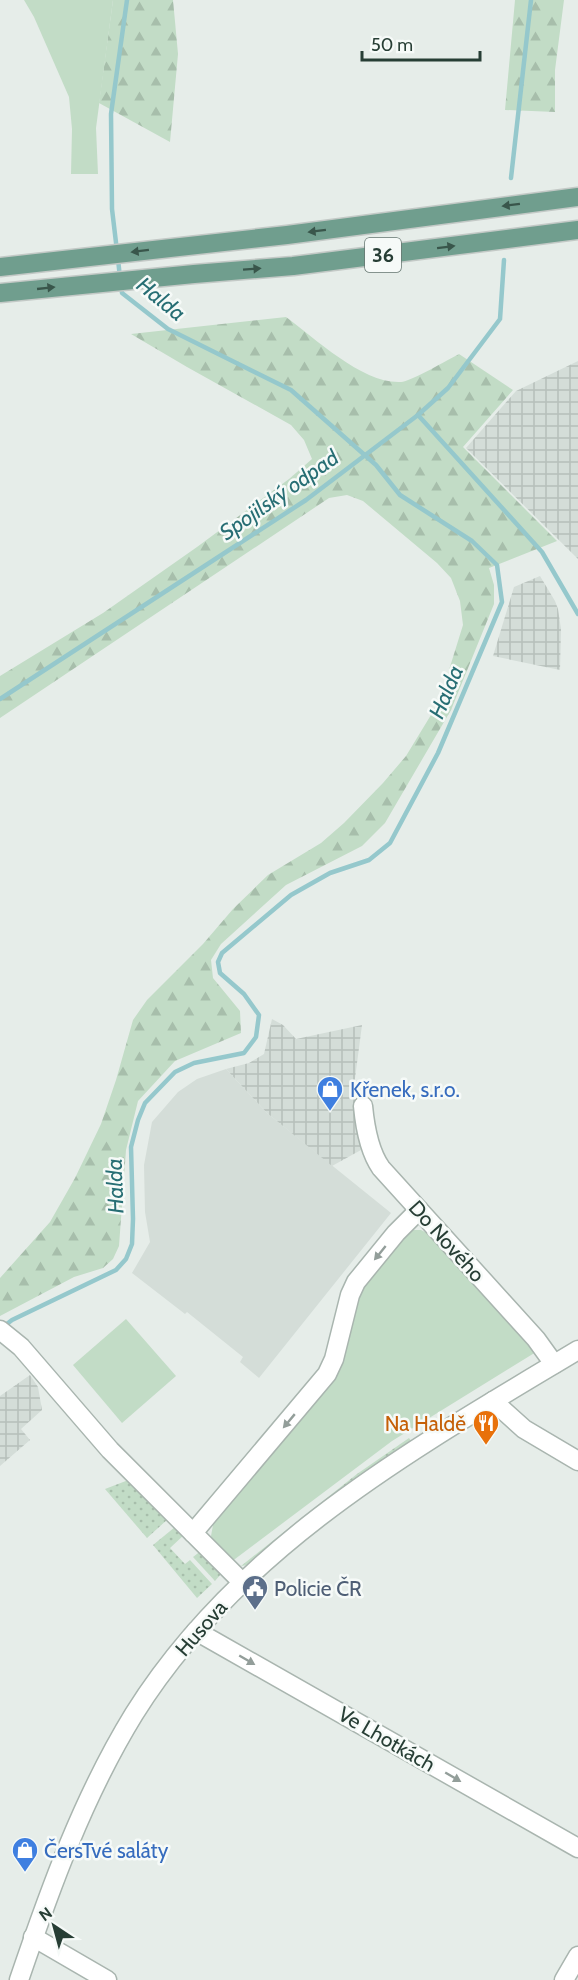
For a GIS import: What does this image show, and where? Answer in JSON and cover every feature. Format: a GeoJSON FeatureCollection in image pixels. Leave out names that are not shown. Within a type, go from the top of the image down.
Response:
{"type":"FeatureCollection","features":[{"type":"Feature","properties":{"kind":"main road","name":"36"},"geometry":{"type":"LineString","coordinates":[[0,267],[310,232],[578,197]]}},
{"type":"Feature","properties":{"kind":"main road","name":"36"},"geometry":{"type":"LineString","coordinates":[[0,293],[293,266],[578,230]]}},
{"type":"Feature","properties":{"kind":"street","name":"Do Nového"},"geometry":{"type":"LineString","coordinates":[[363,1106],[369,1139],[376,1160],[536,1339],[554,1364]]}},
{"type":"Feature","properties":{"kind":"street"},"geometry":{"type":"LineString","coordinates":[[193,1533],[327,1374],[334,1359],[350,1295],[356,1282],[396,1233],[419,1210]]}},
{"type":"Feature","properties":{"kind":"street"},"geometry":{"type":"LineString","coordinates":[[7,1335],[110,1450],[242,1582]]}},
{"type":"Feature","properties":{"kind":"street","name":"Husova"},"geometry":{"type":"LineString","coordinates":[[19,1980],[67,1849],[103,1770],[135,1714],[196,1631],[242,1582],[301,1530],[345,1496],[387,1467],[578,1350]]}},
{"type":"Feature","properties":{"kind":"street"},"geometry":{"type":"LineString","coordinates":[[494,1401],[524,1429],[578,1461]]}},
{"type":"Feature","properties":{"kind":"street","name":"Ve Lhotkách"},"geometry":{"type":"LineString","coordinates":[[196,1631],[578,1848]]}},
{"type":"Feature","properties":{"kind":"street"},"geometry":{"type":"LineString","coordinates":[[33,1937],[107,1980]]}},
{"type":"Feature","properties":{"kind":"street"},"geometry":{"type":"LineString","coordinates":[[564,1980],[578,1956]]}},
{"type":"Feature","properties":{"kind":"shaded area"},"geometry":{"type":"Polygon","coordinates":[[[578,361],[578,559],[466,448],[516,391],[578,361]]]}},
{"type":"Feature","properties":{"kind":"shaded area"},"geometry":{"type":"Polygon","coordinates":[[[540,576],[558,609],[561,629],[560,670],[493,656],[514,587],[540,576]]]}},
{"type":"Feature","properties":{"kind":"shaded area"},"geometry":{"type":"Polygon","coordinates":[[[272,1019],[283,1025],[296,1039],[362,1025],[354,1086],[361,1150],[332,1166],[267,1113],[226,1069],[249,1063],[264,1054],[272,1019]]]}},
{"type":"Feature","properties":{"kind":"shaded area"},"geometry":{"type":"Polygon","coordinates":[[[226,1069],[267,1113],[391,1213],[259,1378],[240,1362],[243,1357],[187,1312],[185,1314],[132,1273],[150,1242],[145,1212],[144,1165],[152,1122],[178,1092],[197,1079],[226,1069]]]}},
{"type":"Feature","properties":{"kind":"shaded area"},"geometry":{"type":"Polygon","coordinates":[[[30,1375],[38,1387],[42,1410],[21,1429],[30,1440],[0,1466],[0,1396],[30,1375]]]}},
{"type":"Feature","properties":{"kind":"green space"},"geometry":{"type":"Polygon","coordinates":[[[24,0],[113,0],[96,128],[98,174],[71,174],[72,129],[69,97],[34,17],[24,0]]]}},
{"type":"Feature","properties":{"kind":"green space"},"geometry":{"type":"Polygon","coordinates":[[[113,0],[173,0],[178,54],[170,142],[99,103],[113,0]]]}},
{"type":"Feature","properties":{"kind":"green space"},"geometry":{"type":"Polygon","coordinates":[[[515,0],[564,0],[555,70],[555,112],[505,110],[515,0]]]}},
{"type":"Feature","properties":{"kind":"green space"},"geometry":{"type":"Polygon","coordinates":[[[286,317],[340,359],[371,376],[386,381],[406,381],[459,354],[513,390],[463,447],[557,541],[489,568],[494,585],[494,604],[451,710],[385,823],[362,846],[286,885],[221,944],[211,960],[213,978],[240,1011],[241,1033],[175,1061],[138,1101],[126,1150],[119,1246],[113,1259],[103,1268],[74,1277],[0,1316],[0,1278],[50,1222],[75,1178],[101,1124],[133,1020],[147,1000],[268,875],[321,843],[344,823],[406,756],[434,710],[463,625],[460,601],[451,578],[437,563],[363,501],[347,495],[329,498],[0,718],[0,676],[103,613],[197,547],[289,479],[312,459],[304,440],[291,425],[131,334],[286,317]]]}},
{"type":"Feature","properties":{"kind":"green space"},"geometry":{"type":"Polygon","coordinates":[[[409,1230],[421,1230],[433,1236],[536,1352],[392,1441],[231,1562],[213,1542],[211,1536],[213,1525],[233,1497],[325,1388],[359,1290],[409,1230]]]}},
{"type":"Feature","properties":{"kind":"green space"},"geometry":{"type":"Polygon","coordinates":[[[126,1319],[176,1376],[122,1423],[73,1365],[126,1319]]]}},
{"type":"Feature","properties":{"kind":"green space"},"geometry":{"type":"Polygon","coordinates":[[[409,1438],[411,1441],[312,1511],[257,1559],[241,1566],[357,1474],[409,1438]]]}},
{"type":"Feature","properties":{"kind":"green space"},"geometry":{"type":"Polygon","coordinates":[[[131,1479],[168,1519],[147,1538],[105,1489],[131,1479]]]}},
{"type":"Feature","properties":{"kind":"green space"},"geometry":{"type":"Polygon","coordinates":[[[175,1527],[185,1534],[170,1548],[185,1564],[190,1560],[212,1584],[197,1598],[153,1545],[175,1527]]]}},
{"type":"Feature","properties":{"kind":"green space"},"geometry":{"type":"Polygon","coordinates":[[[202,1550],[221,1574],[215,1581],[193,1557],[202,1550]]]}},
{"type":"Feature","properties":{"kind":"waterway","name":"Halda"},"geometry":{"type":"LineString","coordinates":[[117,251],[112,209],[111,114],[127,0]]}},
{"type":"Feature","properties":{"kind":"waterway","name":"Spojilský odpad"},"geometry":{"type":"LineString","coordinates":[[511,178],[531,0]]}},
{"type":"Feature","properties":{"kind":"waterway","name":"Halda"},"geometry":{"type":"LineString","coordinates":[[118,259],[120,278]]}},
{"type":"Feature","properties":{"kind":"waterway","name":"Spojilský odpad"},"geometry":{"type":"LineString","coordinates":[[0,699],[306,500],[418,415],[448,388],[500,319],[504,260]]}},
{"type":"Feature","properties":{"kind":"waterway","name":"Halda"},"geometry":{"type":"LineString","coordinates":[[3,1327],[12,1320],[116,1270],[126,1259],[132,1244],[131,1147],[145,1103],[175,1072],[194,1063],[244,1053],[256,1037],[259,1015],[244,994],[220,973],[218,962],[222,953],[291,895],[330,873],[369,860],[390,843],[438,753],[502,602],[497,565],[472,541],[400,495],[376,465],[291,390],[168,329],[122,293],[121,286]]}},
{"type":"Feature","properties":{"kind":"waterway"},"geometry":{"type":"LineString","coordinates":[[418,415],[542,552],[578,614]]}},
{"type":"Feature","properties":{"kind":"place","name":"Křenek, s.r.o."},"geometry":{"type":"Point","coordinates":[330,1112]}},
{"type":"Feature","properties":{"kind":"place","name":"Na Haldě"},"geometry":{"type":"Point","coordinates":[486,1446]}},
{"type":"Feature","properties":{"kind":"place","name":"Policie ČR"},"geometry":{"type":"Point","coordinates":[255,1611]}},
{"type":"Feature","properties":{"kind":"place","name":"ČersTvé saláty"},"geometry":{"type":"Point","coordinates":[25,1873]}}]}
